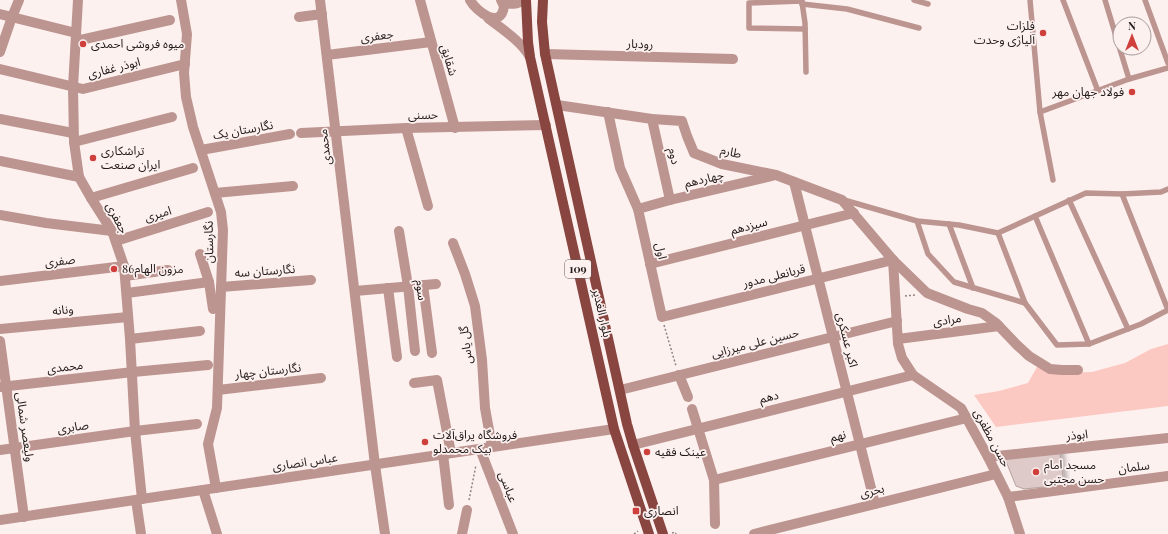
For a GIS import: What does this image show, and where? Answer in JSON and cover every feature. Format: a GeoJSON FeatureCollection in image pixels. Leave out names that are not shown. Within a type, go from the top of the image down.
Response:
{"type":"FeatureCollection","features":[{"type":"Feature","properties":{"kind":"main road","name":"بلوار الغدیر"},"geometry":{"type":"LineString","coordinates":[[525,0],[530,57],[614,429],[649,534]]}},
{"type":"Feature","properties":{"kind":"main road","name":"بلوار الغدیر"},"geometry":{"type":"LineString","coordinates":[[543,0],[542,22],[546,54],[556,105],[620,390],[633,444],[663,534]]}},
{"type":"Feature","properties":{"kind":"street"},"geometry":{"type":"LineString","coordinates":[[0,52],[19,0]]}},
{"type":"Feature","properties":{"kind":"street","name":"جعفری"},"geometry":{"type":"LineString","coordinates":[[78,0],[73,87],[74,138],[79,176],[112,231],[124,271],[130,339],[141,534]]}},
{"type":"Feature","properties":{"kind":"street","name":"نگارستان"},"geometry":{"type":"LineString","coordinates":[[180,0],[187,34],[184,83],[186,97],[193,127],[221,212],[223,230],[217,408],[208,444],[216,488]]}},
{"type":"Feature","properties":{"kind":"street","name":"محمدی"},"geometry":{"type":"LineString","coordinates":[[320,0],[375,465],[385,534]]}},
{"type":"Feature","properties":{"kind":"street","name":"شقایق"},"geometry":{"type":"LineString","coordinates":[[420,0],[455,128]]}},
{"type":"Feature","properties":{"kind":"street"},"geometry":{"type":"LineString","coordinates":[[502,1],[512,4],[520,3],[525,0]]}},
{"type":"Feature","properties":{"kind":"street"},"geometry":{"type":"LineString","coordinates":[[470,1],[488,18],[518,42],[526,50],[530,57]]}},
{"type":"Feature","properties":{"kind":"street"},"geometry":{"type":"LineString","coordinates":[[488,18],[496,18],[502,14],[504,6],[502,1]]}},
{"type":"Feature","properties":{"kind":"street"},"geometry":{"type":"LineString","coordinates":[[0,14],[76,37],[170,20]]}},
{"type":"Feature","properties":{"kind":"street"},"geometry":{"type":"LineString","coordinates":[[299,17],[322,14]]}},
{"type":"Feature","properties":{"kind":"street","name":"جعفری"},"geometry":{"type":"LineString","coordinates":[[327,54],[431,42]]}},
{"type":"Feature","properties":{"kind":"street","name":"رودبار"},"geometry":{"type":"LineString","coordinates":[[546,54],[733,59]]}},
{"type":"Feature","properties":{"kind":"street","name":"ابوذر غفاری"},"geometry":{"type":"LineString","coordinates":[[0,69],[83,89],[185,64]]}},
{"type":"Feature","properties":{"kind":"street","name":"طارم"},"geometry":{"type":"LineString","coordinates":[[556,105],[652,119],[682,121],[686,136],[694,153],[722,164],[776,175],[842,200],[893,260],[928,293]]}},
{"type":"Feature","properties":{"kind":"street","name":"اول"},"geometry":{"type":"LineString","coordinates":[[608,112],[620,168],[638,209],[662,317]]}},
{"type":"Feature","properties":{"kind":"street"},"geometry":{"type":"LineString","coordinates":[[0,119],[74,138],[172,117]]}},
{"type":"Feature","properties":{"kind":"street","name":"دوم"},"geometry":{"type":"LineString","coordinates":[[652,119],[670,200]]}},
{"type":"Feature","properties":{"kind":"street","name":"حسنی"},"geometry":{"type":"LineString","coordinates":[[301,133],[406,128],[546,125]]}},
{"type":"Feature","properties":{"kind":"street"},"geometry":{"type":"LineString","coordinates":[[406,128],[428,206]]}},
{"type":"Feature","properties":{"kind":"street","name":"نگارستان یک"},"geometry":{"type":"LineString","coordinates":[[201,150],[290,134]]}},
{"type":"Feature","properties":{"kind":"street"},"geometry":{"type":"LineString","coordinates":[[0,161],[79,176]]}},
{"type":"Feature","properties":{"kind":"street"},"geometry":{"type":"LineString","coordinates":[[91,198],[193,168]]}},
{"type":"Feature","properties":{"kind":"street","name":"چهاردهم"},"geometry":{"type":"LineString","coordinates":[[638,209],[776,175]]}},
{"type":"Feature","properties":{"kind":"street","name":"اکبر عسکری"},"geometry":{"type":"LineString","coordinates":[[794,182],[875,504]]}},
{"type":"Feature","properties":{"kind":"street"},"geometry":{"type":"LineString","coordinates":[[215,193],[293,186]]}},
{"type":"Feature","properties":{"kind":"street","name":"امیری"},"geometry":{"type":"LineString","coordinates":[[116,241],[208,212]]}},
{"type":"Feature","properties":{"kind":"street","name":"سیزدهم"},"geometry":{"type":"LineString","coordinates":[[650,264],[854,213]]}},
{"type":"Feature","properties":{"kind":"street"},"geometry":{"type":"LineString","coordinates":[[0,215],[46,223],[112,231]]}},
{"type":"Feature","properties":{"kind":"street","name":"سوم"},"geometry":{"type":"LineString","coordinates":[[399,231],[408,286],[415,351]]}},
{"type":"Feature","properties":{"kind":"street","name":"گل یاس"},"geometry":{"type":"LineString","coordinates":[[453,243],[475,306],[482,360],[485,408],[492,447]]}},
{"type":"Feature","properties":{"kind":"street"},"geometry":{"type":"LineString","coordinates":[[200,254],[209,282],[213,309]]}},
{"type":"Feature","properties":{"kind":"street","name":"قربانعلی مدور"},"geometry":{"type":"LineString","coordinates":[[662,317],[893,260]]}},
{"type":"Feature","properties":{"kind":"street","name":"حسن مظفری"},"geometry":{"type":"LineString","coordinates":[[893,260],[898,340],[902,358],[912,375],[961,408],[1008,497],[1018,534]]}},
{"type":"Feature","properties":{"kind":"street","name":"صفری"},"geometry":{"type":"LineString","coordinates":[[0,281],[124,271],[168,270]]}},
{"type":"Feature","properties":{"kind":"street","name":"نگارستان سه"},"geometry":{"type":"LineString","coordinates":[[222,287],[311,280]]}},
{"type":"Feature","properties":{"kind":"street"},"geometry":{"type":"LineString","coordinates":[[127,293],[209,282]]}},
{"type":"Feature","properties":{"kind":"street"},"geometry":{"type":"LineString","coordinates":[[355,291],[436,284]]}},
{"type":"Feature","properties":{"kind":"street"},"geometry":{"type":"LineString","coordinates":[[423,285],[432,353]]}},
{"type":"Feature","properties":{"kind":"street"},"geometry":{"type":"LineString","coordinates":[[388,288],[397,357]]}},
{"type":"Feature","properties":{"kind":"street"},"geometry":{"type":"LineString","coordinates":[[928,293],[982,313],[999,326],[1017,345],[1039,363],[1050,369],[1078,370]]}},
{"type":"Feature","properties":{"kind":"street","name":"ونانه"},"geometry":{"type":"LineString","coordinates":[[0,329],[128,317]]}},
{"type":"Feature","properties":{"kind":"street","name":"حسین علی میرزایی"},"geometry":{"type":"LineString","coordinates":[[620,390],[897,321]]}},
{"type":"Feature","properties":{"kind":"street","name":"مرادی"},"geometry":{"type":"LineString","coordinates":[[898,340],[999,326]]}},
{"type":"Feature","properties":{"kind":"street"},"geometry":{"type":"LineString","coordinates":[[130,339],[200,331]]}},
{"type":"Feature","properties":{"kind":"street","name":"ولیعصر شمالی"},"geometry":{"type":"LineString","coordinates":[[0,341],[3,387],[24,517]]}},
{"type":"Feature","properties":{"kind":"street","name":"محمدی"},"geometry":{"type":"LineString","coordinates":[[3,387],[208,365]]}},
{"type":"Feature","properties":{"kind":"street"},"geometry":{"type":"LineString","coordinates":[[679,375],[688,397]]}},
{"type":"Feature","properties":{"kind":"street","name":"دهم"},"geometry":{"type":"LineString","coordinates":[[633,444],[912,375]]}},
{"type":"Feature","properties":{"kind":"street","name":"نگارستان چهار"},"geometry":{"type":"LineString","coordinates":[[218,390],[321,378]]}},
{"type":"Feature","properties":{"kind":"street"},"geometry":{"type":"LineString","coordinates":[[414,383],[437,380],[447,454],[449,505]]}},
{"type":"Feature","properties":{"kind":"street"},"geometry":{"type":"LineString","coordinates":[[692,409],[714,480],[715,524]]}},
{"type":"Feature","properties":{"kind":"street","name":"نهم"},"geometry":{"type":"LineString","coordinates":[[714,480],[967,418]]}},
{"type":"Feature","properties":{"kind":"street","name":"صابری"},"geometry":{"type":"LineString","coordinates":[[0,450],[197,424]]}},
{"type":"Feature","properties":{"kind":"street","name":"عباس انصاری"},"geometry":{"type":"LineString","coordinates":[[0,520],[614,429]]}},
{"type":"Feature","properties":{"kind":"street","name":"ابوذر"},"geometry":{"type":"LineString","coordinates":[[988,457],[1168,438]]}},
{"type":"Feature","properties":{"kind":"street","name":"عباسی"},"geometry":{"type":"LineString","coordinates":[[480,449],[512,534]]}},
{"type":"Feature","properties":{"kind":"street","name":"بحری"},"geometry":{"type":"LineString","coordinates":[[754,534],[996,474]]}},
{"type":"Feature","properties":{"kind":"street","name":"سلمان"},"geometry":{"type":"LineString","coordinates":[[1008,497],[1168,476]]}},
{"type":"Feature","properties":{"kind":"street"},"geometry":{"type":"LineString","coordinates":[[203,490],[217,534]]}},
{"type":"Feature","properties":{"kind":"street"},"geometry":{"type":"LineString","coordinates":[[462,534],[467,510]]}},
{"type":"Feature","properties":{"kind":"lane"},"geometry":{"type":"LineString","coordinates":[[914,0],[928,4]]}},
{"type":"Feature","properties":{"kind":"lane"},"geometry":{"type":"LineString","coordinates":[[1030,0],[1040,112],[1053,180]]}},
{"type":"Feature","properties":{"kind":"lane"},"geometry":{"type":"LineString","coordinates":[[1064,0],[1098,91]]}},
{"type":"Feature","properties":{"kind":"lane"},"geometry":{"type":"LineString","coordinates":[[1105,0],[1129,79]]}},
{"type":"Feature","properties":{"kind":"lane"},"geometry":{"type":"LineString","coordinates":[[1145,0],[1168,63]]}},
{"type":"Feature","properties":{"kind":"lane"},"geometry":{"type":"LineString","coordinates":[[802,2],[805,29],[806,72]]}},
{"type":"Feature","properties":{"kind":"lane"},"geometry":{"type":"LineString","coordinates":[[805,29],[749,28],[749,3],[802,2],[847,9],[919,28]]}},
{"type":"Feature","properties":{"kind":"lane"},"geometry":{"type":"LineString","coordinates":[[1040,112],[1129,79],[1168,68]]}},
{"type":"Feature","properties":{"kind":"lane"},"geometry":{"type":"LineString","coordinates":[[842,200],[917,221],[949,224],[998,233],[1086,193],[1122,194],[1162,192],[1168,189]]}},
{"type":"Feature","properties":{"kind":"lane"},"geometry":{"type":"LineString","coordinates":[[998,233],[1025,302],[1057,345],[1089,344],[1141,324],[1168,310],[1122,194]]}},
{"type":"Feature","properties":{"kind":"lane"},"geometry":{"type":"LineString","coordinates":[[1069,200],[1128,329]]}},
{"type":"Feature","properties":{"kind":"lane"},"geometry":{"type":"LineString","coordinates":[[1035,216],[1089,344]]}},
{"type":"Feature","properties":{"kind":"lane"},"geometry":{"type":"LineString","coordinates":[[917,221],[928,254],[954,282],[1025,302]]}},
{"type":"Feature","properties":{"kind":"lane"},"geometry":{"type":"LineString","coordinates":[[949,224],[973,288]]}},
{"type":"Feature","properties":{"kind":"path"},"geometry":{"type":"LineString","coordinates":[[895,297],[928,293]]}},
{"type":"Feature","properties":{"kind":"path"},"geometry":{"type":"LineString","coordinates":[[662,317],[679,375]]}},
{"type":"Feature","properties":{"kind":"path"},"geometry":{"type":"LineString","coordinates":[[467,510],[476,464]]}},
{"type":"Feature","properties":{"kind":"shaded area"},"geometry":{"type":"Polygon","coordinates":[[[1168,344],[1168,406],[996,427],[974,395],[999,391],[1028,383],[1038,365],[1057,373],[1092,372],[1125,363],[1151,349],[1168,344]]]}},
{"type":"Feature","properties":{"kind":"building","name":"مسجد امام حسن مجتبی"},"geometry":{"type":"Polygon","coordinates":[[[1060,453],[1064,485],[1024,489],[1016,486],[1005,459],[1060,453]]]}},
{"type":"Feature","properties":{"kind":"place","name":"فلزات آلیاژی وحدت"},"geometry":{"type":"Point","coordinates":[1043,33]}},
{"type":"Feature","properties":{"kind":"place","name":"میوه فروشی احمدی"},"geometry":{"type":"Point","coordinates":[83,44]}},
{"type":"Feature","properties":{"kind":"place","name":"فولاد جهان مهر"},"geometry":{"type":"Point","coordinates":[1132,92]}},
{"type":"Feature","properties":{"kind":"place","name":"تراشکاری ایران صنعت"},"geometry":{"type":"Point","coordinates":[93,158]}},
{"type":"Feature","properties":{"kind":"place","name":"مزون الهام86"},"geometry":{"type":"Point","coordinates":[114,269]}},
{"type":"Feature","properties":{"kind":"place","name":"فروشگاه یراق‌آلات بیک محمدلو"},"geometry":{"type":"Point","coordinates":[425,442]}},
{"type":"Feature","properties":{"kind":"place","name":"عینک فقیه"},"geometry":{"type":"Point","coordinates":[647,452]}},
{"type":"Feature","properties":{"kind":"place","name":"مسجد امام حسن مجتبی"},"geometry":{"type":"Point","coordinates":[1036,472]}},
{"type":"Feature","properties":{"kind":"place","name":"انصاری"},"geometry":{"type":"Point","coordinates":[636,511]}}]}
